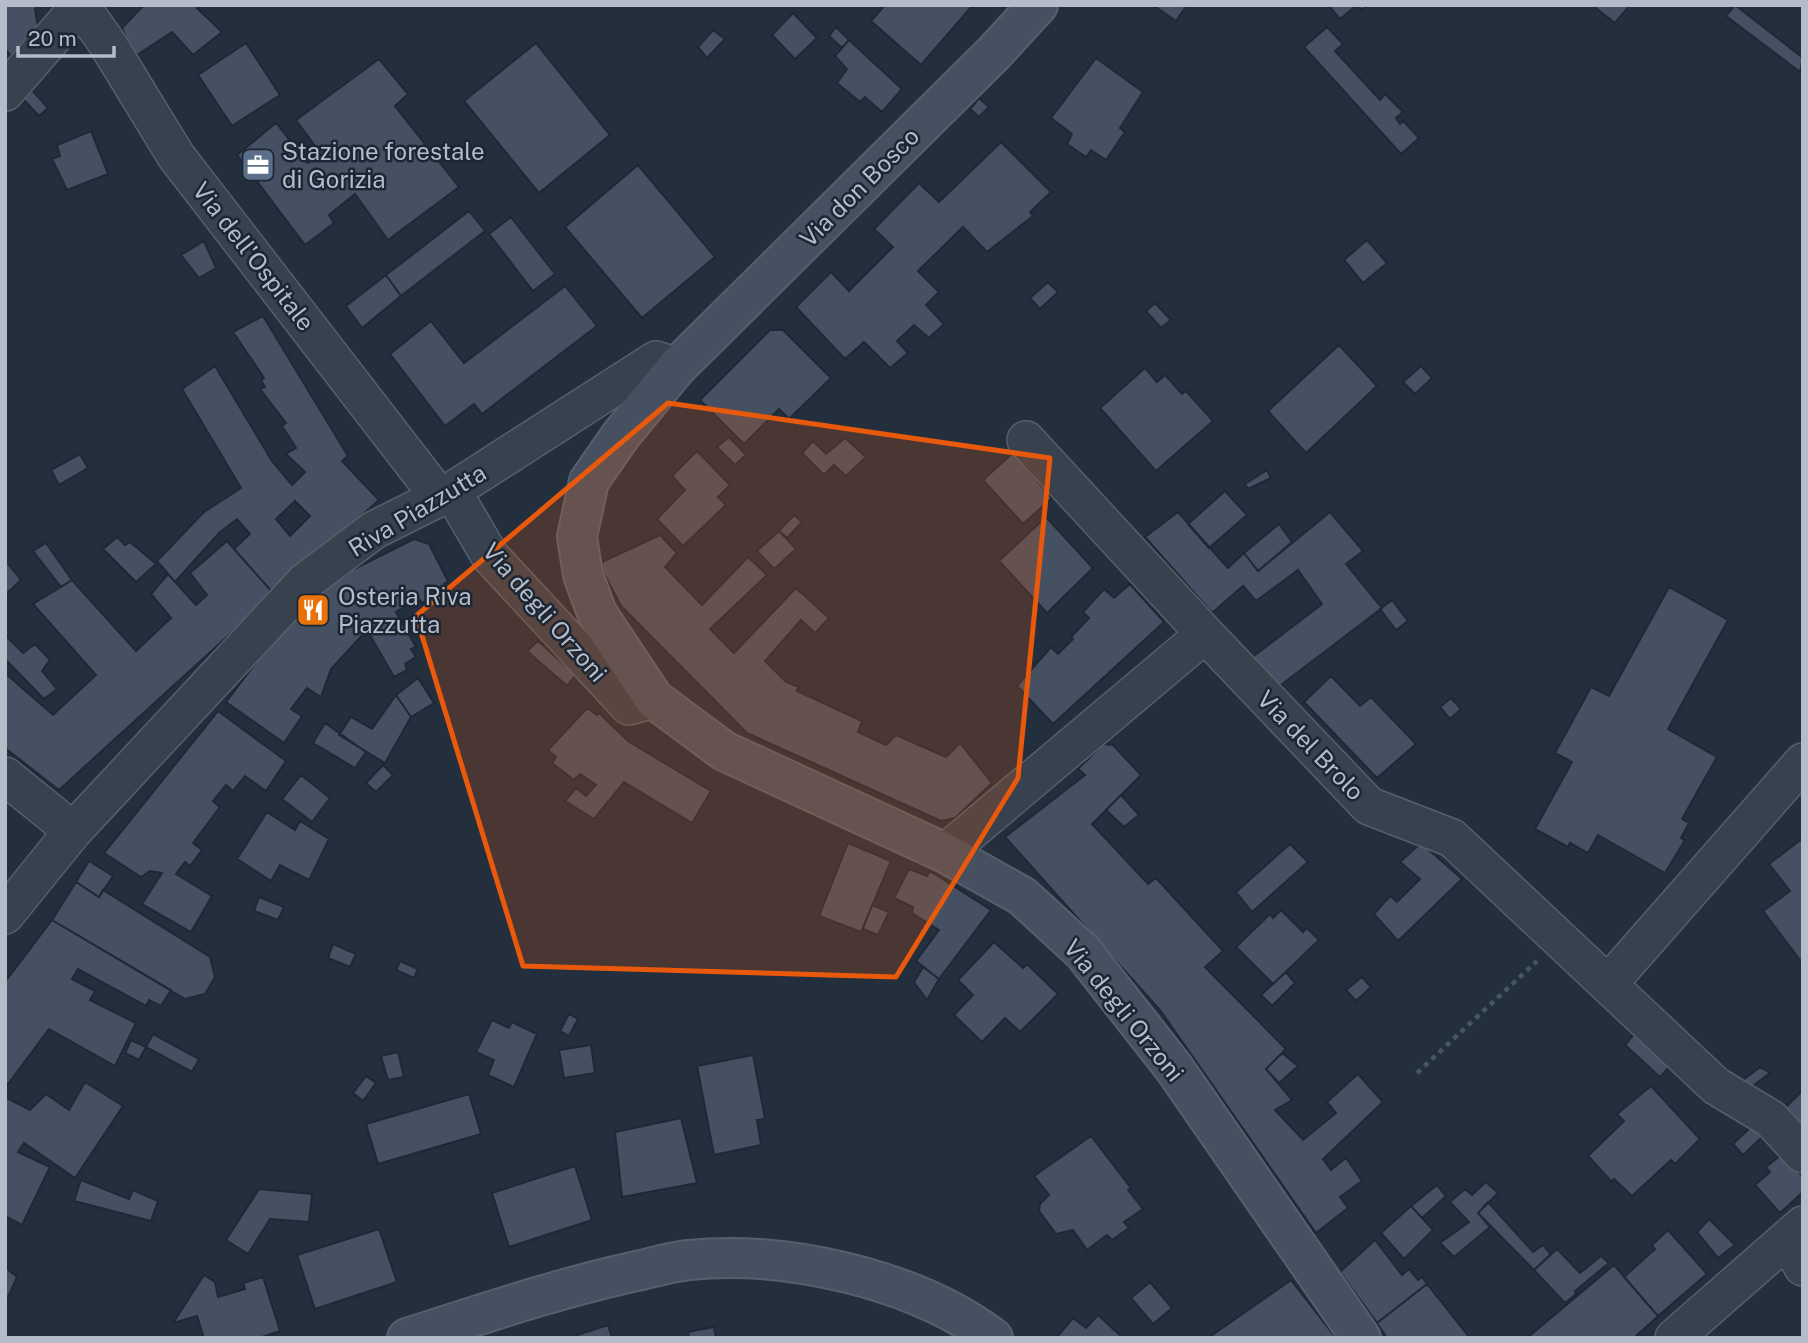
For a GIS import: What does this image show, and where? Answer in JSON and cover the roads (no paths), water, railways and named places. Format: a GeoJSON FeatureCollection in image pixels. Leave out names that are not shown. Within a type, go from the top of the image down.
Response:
{"type":"FeatureCollection","features":[{"type":"Feature","properties":{"kind":"street","name":"Via don Bosco"},"geometry":{"type":"LineString","coordinates":[[677,367],[1038,5]]}},
{"type":"Feature","properties":{"kind":"street"},"geometry":{"type":"LineString","coordinates":[[5,92],[80,6]]}},
{"type":"Feature","properties":{"kind":"street","name":"Via dell'Ospitale"},"geometry":{"type":"LineString","coordinates":[[80,6],[107,43],[176,156],[446,494]]}},
{"type":"Feature","properties":{"kind":"street","name":"Riva Piazzutta"},"geometry":{"type":"LineString","coordinates":[[5,915],[73,831],[305,582],[374,530],[446,494],[656,360],[677,367]]}},
{"type":"Feature","properties":{"kind":"street","name":"Via degli Orzoni"},"geometry":{"type":"LineString","coordinates":[[677,367],[621,435],[589,481],[577,537],[583,575],[597,612],[654,699],[724,751],[945,853],[1021,896],[1083,952],[1174,1068],[1361,1338]]}},
{"type":"Feature","properties":{"kind":"street","name":"Via del Brolo"},"geometry":{"type":"LineString","coordinates":[[1026,440],[1369,806],[1452,838],[1716,1086],[1770,1119],[1803,1154]]}},
{"type":"Feature","properties":{"kind":"street","name":"Via degli Orzoni"},"geometry":{"type":"LineString","coordinates":[[446,494],[490,556],[629,706],[654,699]]}},
{"type":"Feature","properties":{"kind":"street"},"geometry":{"type":"LineString","coordinates":[[945,853],[1205,634]]}},
{"type":"Feature","properties":{"kind":"street"},"geometry":{"type":"LineString","coordinates":[[1608,984],[1803,762]]}},
{"type":"Feature","properties":{"kind":"street"},"geometry":{"type":"LineString","coordinates":[[5,776],[73,831]]}},
{"type":"Feature","properties":{"kind":"street"},"geometry":{"type":"LineString","coordinates":[[1674,1338],[1798,1244]]}},
{"type":"Feature","properties":{"kind":"street"},"geometry":{"type":"LineString","coordinates":[[408,1338],[596,1280],[689,1260],[757,1260],[844,1271],[921,1297],[993,1338]]}},
{"type":"Feature","properties":{"kind":"place","name":"Stazione forestale di Gorizia"},"geometry":{"type":"Point","coordinates":[258,165]}},
{"type":"Feature","properties":{"kind":"place","name":"Osteria Riva Piazzutta"},"geometry":{"type":"Point","coordinates":[313,610]}}]}
